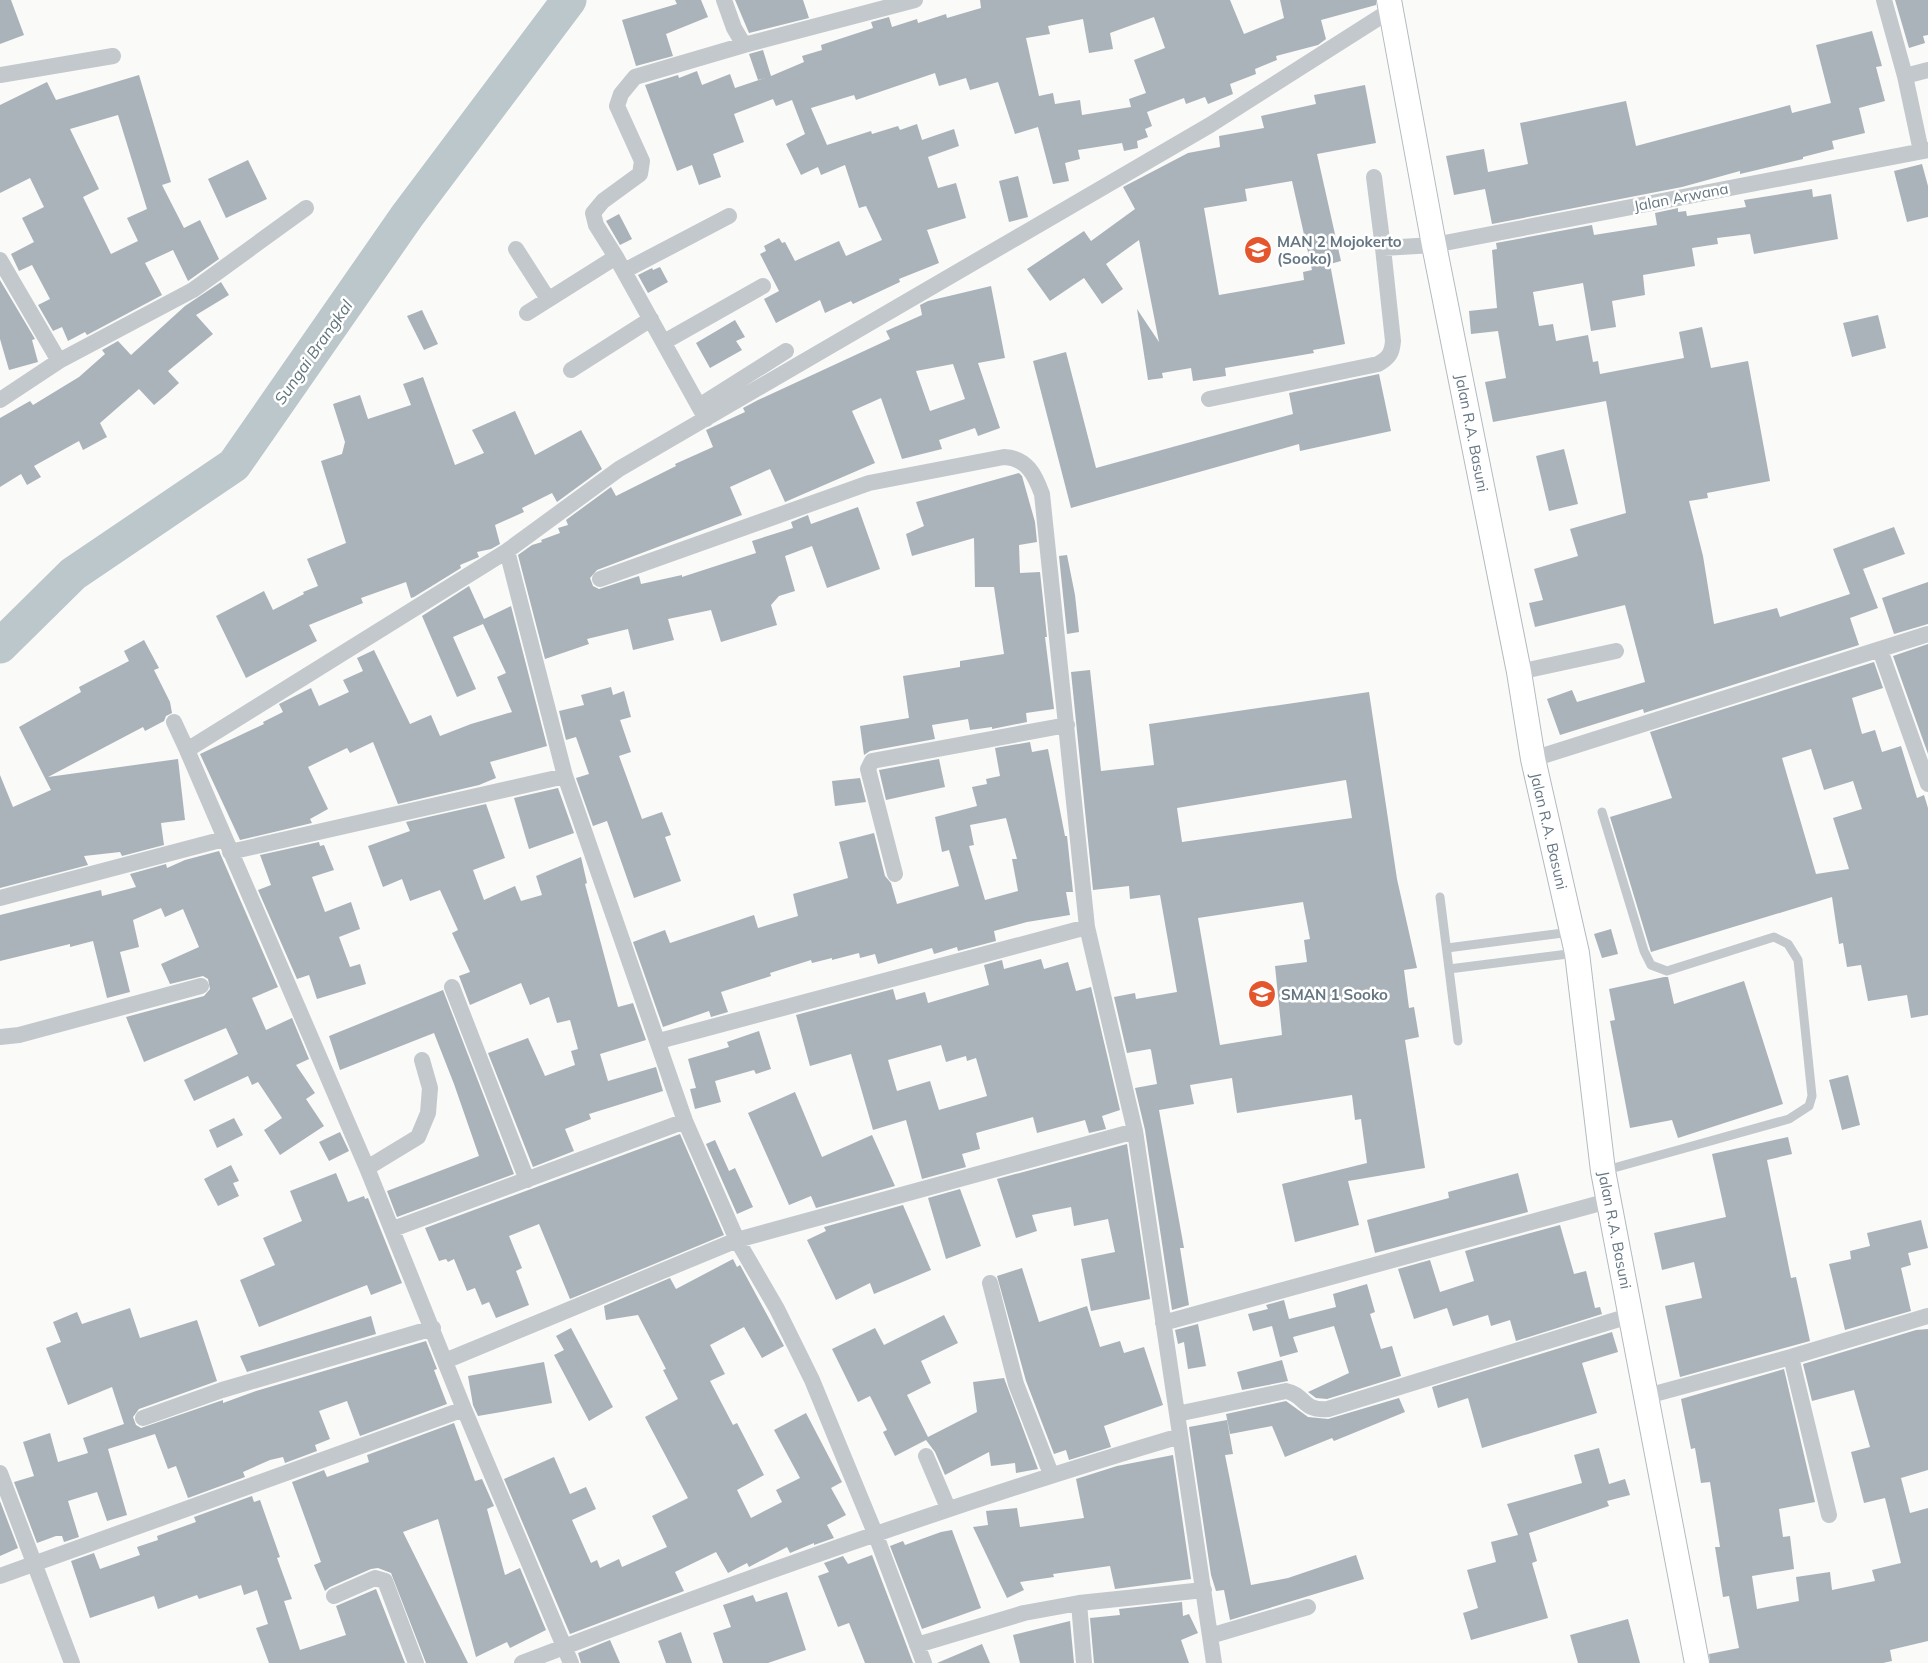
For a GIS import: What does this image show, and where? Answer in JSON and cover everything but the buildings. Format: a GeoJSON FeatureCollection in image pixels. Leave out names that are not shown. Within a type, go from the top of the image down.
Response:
{"type":"FeatureCollection","features":[{"type":"Feature","properties":{"kind":"main road","name":"Jalan R.A. Basuni"},"geometry":{"type":"LineString","coordinates":[[1390,5],[1434,245],[1519,672],[1533,759],[1575,942],[1608,1201],[1632,1315],[1697,1663]]}},
{"type":"Feature","properties":{"kind":"street"},"geometry":{"type":"LineString","coordinates":[[724,0],[734,28],[744,45]]}},
{"type":"Feature","properties":{"kind":"street"},"geometry":{"type":"LineString","coordinates":[[703,412],[596,225],[594,213],[603,201],[640,174],[642,161],[617,106],[621,94],[636,77],[744,45],[915,0]]}},
{"type":"Feature","properties":{"kind":"street"},"geometry":{"type":"LineString","coordinates":[[1884,0],[1925,150]]}},
{"type":"Feature","properties":{"kind":"street"},"geometry":{"type":"LineString","coordinates":[[703,412],[1210,125],[1390,5]]}},
{"type":"Feature","properties":{"kind":"street"},"geometry":{"type":"LineString","coordinates":[[0,75],[113,56]]}},
{"type":"Feature","properties":{"kind":"street"},"geometry":{"type":"LineString","coordinates":[[1905,76],[1928,70]]}},
{"type":"Feature","properties":{"kind":"street","name":"Jalan Arwana"},"geometry":{"type":"LineString","coordinates":[[1383,248],[1434,245],[1925,150]]}},
{"type":"Feature","properties":{"kind":"street"},"geometry":{"type":"LineString","coordinates":[[1209,399],[1378,364],[1386,360],[1392,352],[1393,341],[1374,177]]}},
{"type":"Feature","properties":{"kind":"street"},"geometry":{"type":"LineString","coordinates":[[0,400],[59,362],[193,290],[306,208]]}},
{"type":"Feature","properties":{"kind":"street"},"geometry":{"type":"LineString","coordinates":[[527,313],[548,300],[620,264],[729,216]]}},
{"type":"Feature","properties":{"kind":"street"},"geometry":{"type":"LineString","coordinates":[[516,249],[548,300]]}},
{"type":"Feature","properties":{"kind":"street"},"geometry":{"type":"LineString","coordinates":[[0,260],[59,362]]}},
{"type":"Feature","properties":{"kind":"street"},"geometry":{"type":"LineString","coordinates":[[664,342],[763,286]]}},
{"type":"Feature","properties":{"kind":"street"},"geometry":{"type":"LineString","coordinates":[[570,370],[651,319]]}},
{"type":"Feature","properties":{"kind":"street"},"geometry":{"type":"LineString","coordinates":[[187,750],[507,551],[786,351]]}},
{"type":"Feature","properties":{"kind":"street"},"geometry":{"type":"LineString","coordinates":[[600,579],[869,483],[1004,457],[1014,457],[1032,471],[1042,494],[1087,927],[1135,1131],[1214,1663]]}},
{"type":"Feature","properties":{"kind":"street"},"geometry":{"type":"LineString","coordinates":[[507,551],[565,776],[659,1041],[685,1121],[737,1240],[799,1351],[875,1533],[924,1663]]}},
{"type":"Feature","properties":{"kind":"street"},"geometry":{"type":"LineString","coordinates":[[1533,759],[1928,634]]}},
{"type":"Feature","properties":{"kind":"street"},"geometry":{"type":"LineString","coordinates":[[1880,650],[1928,784]]}},
{"type":"Feature","properties":{"kind":"street"},"geometry":{"type":"LineString","coordinates":[[1519,672],[1616,651]]}},
{"type":"Feature","properties":{"kind":"street"},"geometry":{"type":"LineString","coordinates":[[174,722],[393,1229],[464,1409],[571,1663]]}},
{"type":"Feature","properties":{"kind":"street"},"geometry":{"type":"LineString","coordinates":[[895,874],[868,769],[872,761],[1067,725]]}},
{"type":"Feature","properties":{"kind":"street"},"geometry":{"type":"LineString","coordinates":[[0,898],[227,846],[565,776]]}},
{"type":"Feature","properties":{"kind":"street"},"geometry":{"type":"LineString","coordinates":[[659,1041],[1087,927]]}},
{"type":"Feature","properties":{"kind":"street"},"geometry":{"type":"LineString","coordinates":[[0,1037],[18,1035],[201,986]]}},
{"type":"Feature","properties":{"kind":"street"},"geometry":{"type":"LineString","coordinates":[[452,987],[526,1180]]}},
{"type":"Feature","properties":{"kind":"street"},"geometry":{"type":"LineString","coordinates":[[367,1168],[418,1137],[428,1113],[430,1088],[422,1060]]}},
{"type":"Feature","properties":{"kind":"street"},"geometry":{"type":"LineString","coordinates":[[393,1229],[685,1121]]}},
{"type":"Feature","properties":{"kind":"street"},"geometry":{"type":"LineString","coordinates":[[445,1361],[737,1240],[1135,1131]]}},
{"type":"Feature","properties":{"kind":"street"},"geometry":{"type":"LineString","coordinates":[[1163,1323],[1608,1201]]}},
{"type":"Feature","properties":{"kind":"street"},"geometry":{"type":"LineString","coordinates":[[990,1283],[1016,1384],[1051,1474]]}},
{"type":"Feature","properties":{"kind":"street"},"geometry":{"type":"LineString","coordinates":[[1177,1414],[1286,1390],[1292,1392],[1308,1407],[1318,1410],[1328,1409],[1632,1315]]}},
{"type":"Feature","properties":{"kind":"street"},"geometry":{"type":"LineString","coordinates":[[1647,1396],[1791,1357],[1928,1316]]}},
{"type":"Feature","properties":{"kind":"street"},"geometry":{"type":"LineString","coordinates":[[142,1418],[222,1390],[433,1328]]}},
{"type":"Feature","properties":{"kind":"street"},"geometry":{"type":"LineString","coordinates":[[1791,1357],[1829,1515]]}},
{"type":"Feature","properties":{"kind":"street"},"geometry":{"type":"LineString","coordinates":[[0,1576],[464,1409]]}},
{"type":"Feature","properties":{"kind":"street"},"geometry":{"type":"LineString","coordinates":[[522,1663],[875,1533],[1051,1474],[1180,1436]]}},
{"type":"Feature","properties":{"kind":"street"},"geometry":{"type":"LineString","coordinates":[[926,1456],[948,1508]]}},
{"type":"Feature","properties":{"kind":"street"},"geometry":{"type":"LineString","coordinates":[[0,1474],[72,1663]]}},
{"type":"Feature","properties":{"kind":"street"},"geometry":{"type":"LineString","coordinates":[[334,1596],[375,1578],[385,1581],[416,1663]]}},
{"type":"Feature","properties":{"kind":"street"},"geometry":{"type":"LineString","coordinates":[[917,1645],[1024,1613],[1079,1603],[1204,1590]]}},
{"type":"Feature","properties":{"kind":"street"},"geometry":{"type":"LineString","coordinates":[[1079,1603],[1084,1663]]}},
{"type":"Feature","properties":{"kind":"street"},"geometry":{"type":"LineString","coordinates":[[1210,1636],[1308,1607]]}},
{"type":"Feature","properties":{"kind":"lane"},"geometry":{"type":"LineString","coordinates":[[1602,812],[1644,950],[1651,965],[1667,971],[1774,937],[1788,944],[1798,960],[1812,1096],[1809,1106],[1789,1119],[1603,1171]]}},
{"type":"Feature","properties":{"kind":"lane"},"geometry":{"type":"LineString","coordinates":[[1440,897],[1458,1041]]}},
{"type":"Feature","properties":{"kind":"lane"},"geometry":{"type":"LineString","coordinates":[[1447,948],[1575,942]]}},
{"type":"Feature","properties":{"kind":"lane"},"geometry":{"type":"LineString","coordinates":[[1449,969],[1575,942]]}},
{"type":"Feature","properties":{"kind":"waterway","name":"Sungai Brangkal"},"geometry":{"type":"LineString","coordinates":[[0,646],[73,574],[234,465],[407,216],[569,0]]}},
{"type":"Feature","properties":{"kind":"place","name":"MAN 2 Mojokerto (Sooko)"},"geometry":{"type":"Point","coordinates":[1258,250]}},
{"type":"Feature","properties":{"kind":"place","name":"SMAN 1 Sooko"},"geometry":{"type":"Point","coordinates":[1262,994]}}]}
